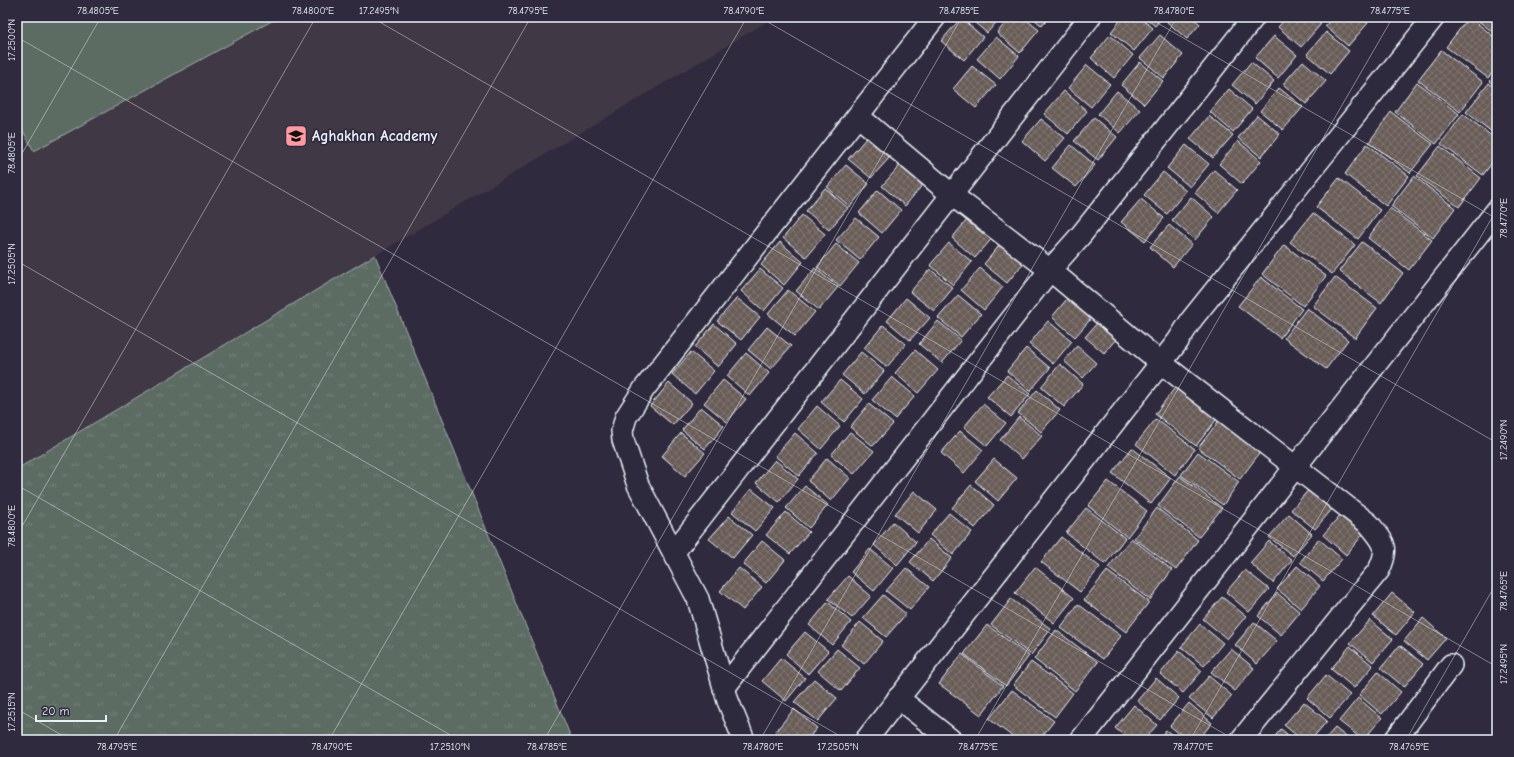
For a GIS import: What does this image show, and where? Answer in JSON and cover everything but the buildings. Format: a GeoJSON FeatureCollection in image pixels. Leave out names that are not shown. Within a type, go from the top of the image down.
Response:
{"type":"FeatureCollection","features":[{"type":"Feature","properties":{"kind":"street"},"geometry":{"type":"LineString","coordinates":[[744,740],[724,688],[698,599],[638,485],[623,440],[622,431],[626,417],[644,389],[935,17]]}},
{"type":"Feature","properties":{"kind":"street"},"geometry":{"type":"LineString","coordinates":[[674,552],[975,167],[1090,17]]}},
{"type":"Feature","properties":{"kind":"street"},"geometry":{"type":"LineString","coordinates":[[724,688],[1050,270],[1081,235],[1254,17]]}},
{"type":"Feature","properties":{"kind":"street"},"geometry":{"type":"LineString","coordinates":[[866,740],[1160,362],[1178,341],[1192,320],[1434,17]]}},
{"type":"Feature","properties":{"kind":"street"},"geometry":{"type":"LineString","coordinates":[[858,116],[952,195],[1050,270],[1160,362],[1295,465],[1369,524],[1383,542],[1386,556],[1379,570],[1242,740]]}},
{"type":"Feature","properties":{"kind":"street"},"geometry":{"type":"LineString","coordinates":[[1081,740],[1295,465],[1312,447],[1325,428],[1497,210]]}},
{"type":"Feature","properties":{"kind":"street"},"geometry":{"type":"LineString","coordinates":[[1395,740],[1451,665]]}},
{"type":"Feature","properties":{"kind":"street"},"geometry":{"type":"LineString","coordinates":[[898,698],[951,740]]}},
{"type":"Feature","properties":{"kind":"shaded area","name":"Aghakhan Academy"},"geometry":{"type":"Polygon","coordinates":[[[17,17],[775,17],[17,469],[17,17]]]}},
{"type":"Feature","properties":{"kind":"green space"},"geometry":{"type":"Polygon","coordinates":[[[17,17],[279,17],[34,151],[17,120],[17,17]]]}},
{"type":"Feature","properties":{"kind":"green space"},"geometry":{"type":"Polygon","coordinates":[[[375,255],[572,740],[17,740],[17,469],[375,255]]]}},
{"type":"Feature","properties":{"kind":"place","name":"Aghakhan Academy"},"geometry":{"type":"Point","coordinates":[296,136]}}]}
